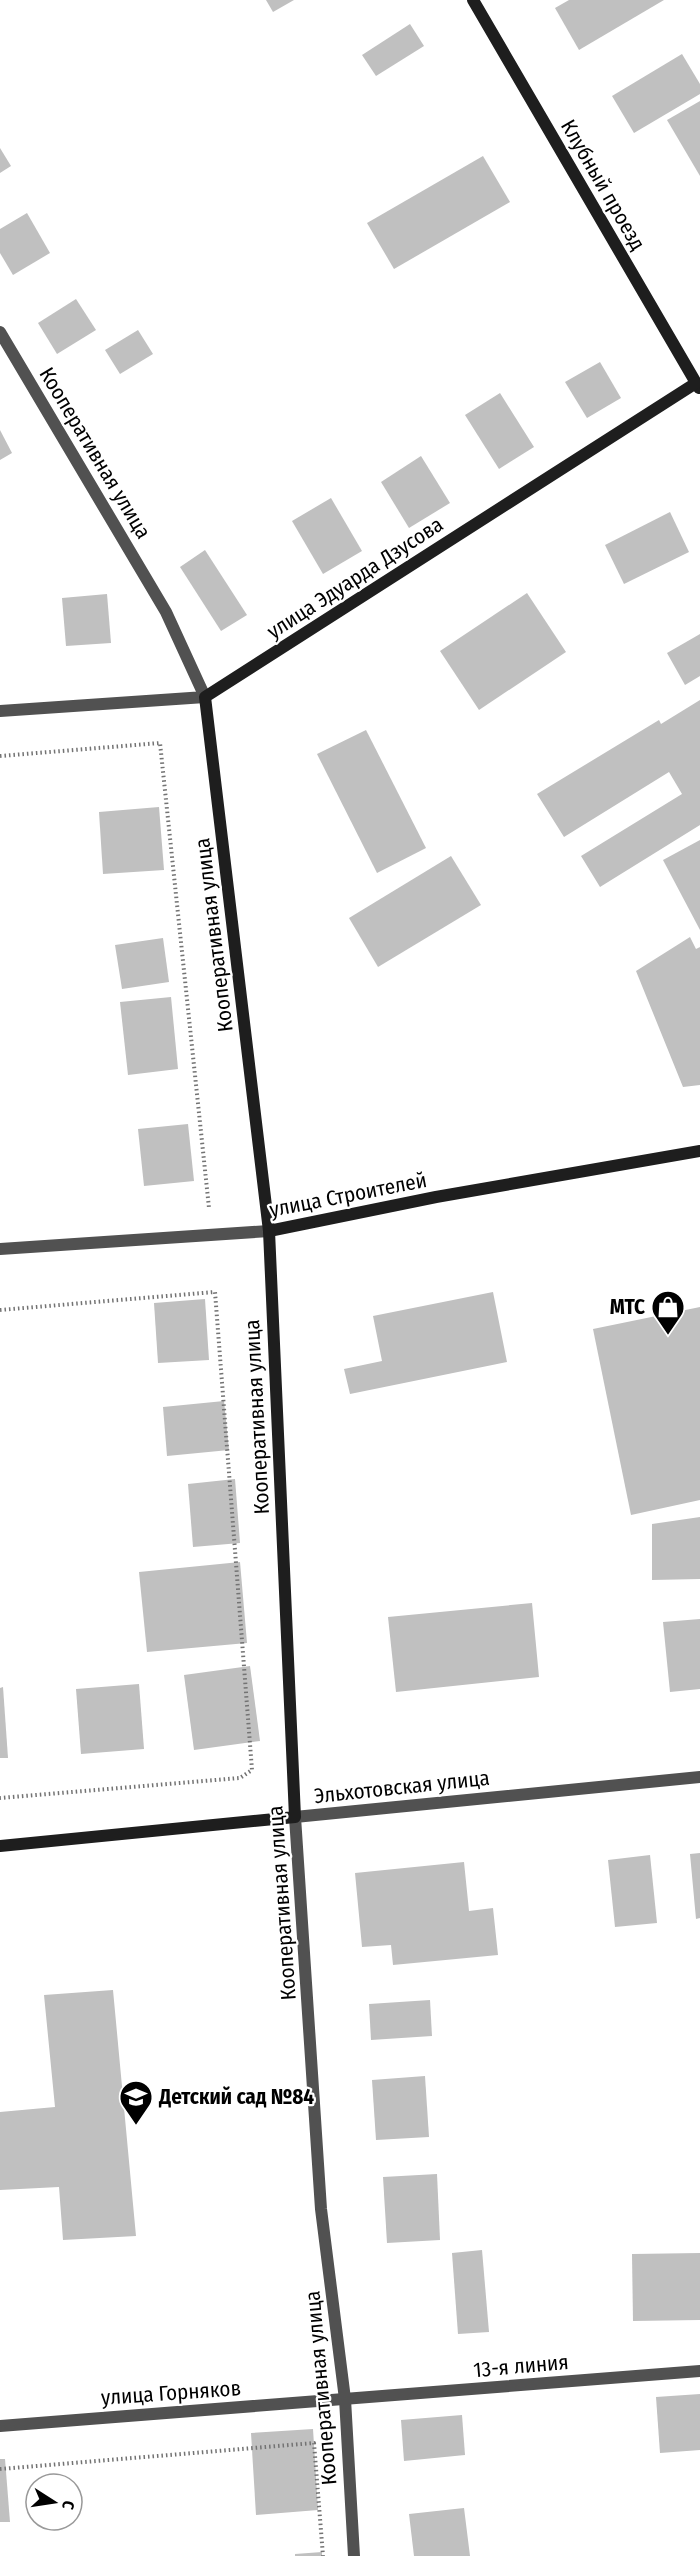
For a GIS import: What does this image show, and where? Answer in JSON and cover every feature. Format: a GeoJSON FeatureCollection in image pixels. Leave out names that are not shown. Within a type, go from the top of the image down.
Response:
{"type":"FeatureCollection","features":[{"type":"Feature","properties":{"kind":"street","name":"Клубный проезд"},"geometry":{"type":"LineString","coordinates":[[473,0],[699,385]]}},
{"type":"Feature","properties":{"kind":"street","name":"Кооперативная улица"},"geometry":{"type":"LineString","coordinates":[[0,332],[166,612],[206,697],[268,1231],[295,1817],[321,2209],[345,2399],[354,2556]]}},
{"type":"Feature","properties":{"kind":"street","name":"улица Эдуарда Дзусова"},"geometry":{"type":"LineString","coordinates":[[0,711],[206,697],[699,385]]}},
{"type":"Feature","properties":{"kind":"street","name":"улица Строителей"},"geometry":{"type":"LineString","coordinates":[[0,1249],[268,1231],[414,1201],[700,1151]]}},
{"type":"Feature","properties":{"kind":"street","name":"Эльхотовская улица"},"geometry":{"type":"LineString","coordinates":[[0,1846],[700,1777]]}},
{"type":"Feature","properties":{"kind":"street","name":"13-я линия"},"geometry":{"type":"LineString","coordinates":[[345,2399],[700,2371]]}},
{"type":"Feature","properties":{"kind":"street","name":"улица Горняков"},"geometry":{"type":"LineString","coordinates":[[0,2426],[345,2399]]}},
{"type":"Feature","properties":{"kind":"path"},"geometry":{"type":"LineString","coordinates":[[0,756],[160,743],[209,1208]]}},
{"type":"Feature","properties":{"kind":"path"},"geometry":{"type":"LineString","coordinates":[[0,1310],[215,1292],[252,1770],[240,1779],[0,1798]]}},
{"type":"Feature","properties":{"kind":"path"},"geometry":{"type":"LineString","coordinates":[[0,2469],[314,2443],[323,2556]]}},
{"type":"Feature","properties":{"kind":"building"},"geometry":{"type":"Polygon","coordinates":[[[266,0],[294,0],[273,12],[266,0]]]}},
{"type":"Feature","properties":{"kind":"building"},"geometry":{"type":"Polygon","coordinates":[[[569,0],[664,0],[579,50],[555,8],[569,0]]]}},
{"type":"Feature","properties":{"kind":"building"},"geometry":{"type":"Polygon","coordinates":[[[410,24],[424,46],[376,76],[362,55],[410,24]]]}},
{"type":"Feature","properties":{"kind":"building"},"geometry":{"type":"Polygon","coordinates":[[[682,54],[700,84],[700,94],[634,133],[612,96],[682,54]]]}},
{"type":"Feature","properties":{"kind":"building"},"geometry":{"type":"Polygon","coordinates":[[[700,101],[700,176],[667,120],[700,101]]]}},
{"type":"Feature","properties":{"kind":"building"},"geometry":{"type":"Polygon","coordinates":[[[0,148],[11,166],[0,173],[0,148]]]}},
{"type":"Feature","properties":{"kind":"building"},"geometry":{"type":"Polygon","coordinates":[[[483,156],[510,202],[394,269],[367,223],[483,156]]]}},
{"type":"Feature","properties":{"kind":"building"},"geometry":{"type":"Polygon","coordinates":[[[27,213],[50,253],[13,275],[0,253],[0,229],[27,213]]]}},
{"type":"Feature","properties":{"kind":"building"},"geometry":{"type":"Polygon","coordinates":[[[76,299],[96,330],[57,354],[38,323],[76,299]]]}},
{"type":"Feature","properties":{"kind":"building"},"geometry":{"type":"Polygon","coordinates":[[[138,330],[153,354],[120,374],[105,350],[138,330]]]}},
{"type":"Feature","properties":{"kind":"building"},"geometry":{"type":"Polygon","coordinates":[[[600,362],[621,398],[587,418],[565,382],[600,362]]]}},
{"type":"Feature","properties":{"kind":"building"},"geometry":{"type":"Polygon","coordinates":[[[500,393],[534,447],[499,469],[465,415],[500,393]]]}},
{"type":"Feature","properties":{"kind":"building"},"geometry":{"type":"Polygon","coordinates":[[[0,430],[12,453],[0,460],[0,430]]]}},
{"type":"Feature","properties":{"kind":"building"},"geometry":{"type":"Polygon","coordinates":[[[421,456],[450,503],[409,528],[381,482],[421,456]]]}},
{"type":"Feature","properties":{"kind":"building"},"geometry":{"type":"Polygon","coordinates":[[[331,498],[362,551],[323,574],[292,521],[331,498]]]}},
{"type":"Feature","properties":{"kind":"building"},"geometry":{"type":"Polygon","coordinates":[[[670,512],[689,552],[624,584],[605,545],[670,512]]]}},
{"type":"Feature","properties":{"kind":"building"},"geometry":{"type":"Polygon","coordinates":[[[205,550],[247,615],[221,631],[180,567],[205,550]]]}},
{"type":"Feature","properties":{"kind":"building"},"geometry":{"type":"Polygon","coordinates":[[[527,593],[566,652],[479,710],[440,651],[527,593]]]}},
{"type":"Feature","properties":{"kind":"building"},"geometry":{"type":"Polygon","coordinates":[[[107,594],[111,643],[66,646],[62,598],[107,594]]]}},
{"type":"Feature","properties":{"kind":"building"},"geometry":{"type":"Polygon","coordinates":[[[700,634],[700,676],[685,685],[667,653],[700,634]]]}},
{"type":"Feature","properties":{"kind":"building"},"geometry":{"type":"Polygon","coordinates":[[[700,700],[700,825],[600,887],[581,856],[682,794],[669,772],[564,837],[537,794],[659,720],[661,724],[700,700]]]}},
{"type":"Feature","properties":{"kind":"building"},"geometry":{"type":"Polygon","coordinates":[[[366,730],[426,848],[377,873],[317,754],[366,730]]]}},
{"type":"Feature","properties":{"kind":"building"},"geometry":{"type":"Polygon","coordinates":[[[159,807],[164,870],[103,874],[99,812],[159,807]]]}},
{"type":"Feature","properties":{"kind":"building"},"geometry":{"type":"Polygon","coordinates":[[[700,840],[700,930],[663,860],[700,840]]]}},
{"type":"Feature","properties":{"kind":"building"},"geometry":{"type":"Polygon","coordinates":[[[451,856],[481,905],[378,967],[349,918],[451,856]]]}},
{"type":"Feature","properties":{"kind":"building"},"geometry":{"type":"Polygon","coordinates":[[[690,937],[696,949],[700,947],[700,1085],[683,1087],[636,971],[690,937]]]}},
{"type":"Feature","properties":{"kind":"building"},"geometry":{"type":"Polygon","coordinates":[[[163,938],[169,982],[122,989],[115,945],[163,938]]]}},
{"type":"Feature","properties":{"kind":"building"},"geometry":{"type":"Polygon","coordinates":[[[171,997],[178,1069],[128,1075],[120,1002],[171,997]]]}},
{"type":"Feature","properties":{"kind":"building"},"geometry":{"type":"Polygon","coordinates":[[[188,1124],[194,1181],[144,1186],[138,1129],[188,1124]]]}},
{"type":"Feature","properties":{"kind":"building"},"geometry":{"type":"Polygon","coordinates":[[[493,1292],[507,1362],[350,1394],[344,1369],[382,1361],[373,1316],[493,1292]]]}},
{"type":"Feature","properties":{"kind":"building"},"geometry":{"type":"Polygon","coordinates":[[[205,1299],[209,1360],[158,1363],[154,1303],[205,1299]]]}},
{"type":"Feature","properties":{"kind":"building"},"geometry":{"type":"Polygon","coordinates":[[[700,1307],[700,1500],[631,1515],[593,1329],[700,1307]]]}},
{"type":"Feature","properties":{"kind":"building"},"geometry":{"type":"Polygon","coordinates":[[[224,1401],[229,1450],[167,1456],[163,1407],[224,1401]]]}},
{"type":"Feature","properties":{"kind":"building"},"geometry":{"type":"Polygon","coordinates":[[[235,1479],[240,1543],[193,1547],[188,1484],[235,1479]]]}},
{"type":"Feature","properties":{"kind":"building"},"geometry":{"type":"Polygon","coordinates":[[[700,1517],[700,1579],[652,1580],[652,1524],[700,1517]]]}},
{"type":"Feature","properties":{"kind":"building"},"geometry":{"type":"Polygon","coordinates":[[[240,1562],[247,1643],[147,1652],[139,1572],[240,1562]]]}},
{"type":"Feature","properties":{"kind":"building"},"geometry":{"type":"Polygon","coordinates":[[[532,1603],[539,1677],[396,1692],[388,1617],[532,1603]]]}},
{"type":"Feature","properties":{"kind":"building"},"geometry":{"type":"Polygon","coordinates":[[[700,1619],[700,1689],[670,1692],[663,1622],[700,1619]]]}},
{"type":"Feature","properties":{"kind":"building"},"geometry":{"type":"Polygon","coordinates":[[[250,1666],[260,1741],[194,1750],[184,1675],[250,1666]]]}},
{"type":"Feature","properties":{"kind":"building"},"geometry":{"type":"Polygon","coordinates":[[[139,1684],[144,1749],[81,1754],[76,1689],[139,1684]]]}},
{"type":"Feature","properties":{"kind":"building"},"geometry":{"type":"Polygon","coordinates":[[[3,1687],[8,1758],[0,1758],[0,1688],[3,1687]]]}},
{"type":"Feature","properties":{"kind":"building"},"geometry":{"type":"Polygon","coordinates":[[[700,1853],[700,1918],[696,1919],[690,1854],[700,1853]]]}},
{"type":"Feature","properties":{"kind":"building"},"geometry":{"type":"Polygon","coordinates":[[[650,1855],[657,1923],[615,1927],[608,1860],[650,1855]]]}},
{"type":"Feature","properties":{"kind":"building"},"geometry":{"type":"Polygon","coordinates":[[[464,1862],[469,1911],[493,1908],[498,1955],[393,1965],[391,1945],[362,1947],[355,1873],[464,1862]]]}},
{"type":"Feature","properties":{"kind":"building"},"geometry":{"type":"Polygon","coordinates":[[[113,1990],[136,2236],[63,2240],[59,2187],[0,2190],[0,2112],[55,2107],[44,1995],[113,1990]]]}},
{"type":"Feature","properties":{"kind":"building"},"geometry":{"type":"Polygon","coordinates":[[[430,2000],[432,2036],[371,2040],[369,2004],[430,2000]]]}},
{"type":"Feature","properties":{"kind":"building"},"geometry":{"type":"Polygon","coordinates":[[[425,2076],[429,2137],[376,2140],[372,2080],[425,2076]]]}},
{"type":"Feature","properties":{"kind":"building"},"geometry":{"type":"Polygon","coordinates":[[[437,2174],[440,2240],[387,2243],[383,2177],[437,2174]]]}},
{"type":"Feature","properties":{"kind":"building"},"geometry":{"type":"Polygon","coordinates":[[[482,2250],[489,2332],[458,2334],[452,2253],[482,2250]]]}},
{"type":"Feature","properties":{"kind":"building"},"geometry":{"type":"Polygon","coordinates":[[[700,2253],[700,2320],[633,2321],[632,2254],[700,2253]]]}},
{"type":"Feature","properties":{"kind":"building"},"geometry":{"type":"Polygon","coordinates":[[[700,2394],[700,2450],[660,2453],[656,2397],[700,2394]]]}},
{"type":"Feature","properties":{"kind":"building"},"geometry":{"type":"Polygon","coordinates":[[[462,2415],[465,2455],[404,2461],[401,2420],[462,2415]]]}},
{"type":"Feature","properties":{"kind":"building"},"geometry":{"type":"Polygon","coordinates":[[[313,2429],[318,2510],[256,2515],[251,2433],[313,2429]]]}},
{"type":"Feature","properties":{"kind":"building"},"geometry":{"type":"Polygon","coordinates":[[[0,2459],[5,2459],[10,2522],[0,2522],[0,2459]]]}},
{"type":"Feature","properties":{"kind":"building"},"geometry":{"type":"Polygon","coordinates":[[[464,2508],[470,2556],[414,2556],[409,2514],[464,2508]]]}},
{"type":"Feature","properties":{"kind":"building"},"geometry":{"type":"Polygon","coordinates":[[[322,2552],[322,2556],[295,2556],[295,2554],[322,2552]]]}},
{"type":"Feature","properties":{"kind":"place","name":"МТС"},"geometry":{"type":"Point","coordinates":[668,1336]}},
{"type":"Feature","properties":{"kind":"place","name":"Детский сад №84"},"geometry":{"type":"Point","coordinates":[136,2126]}}]}
